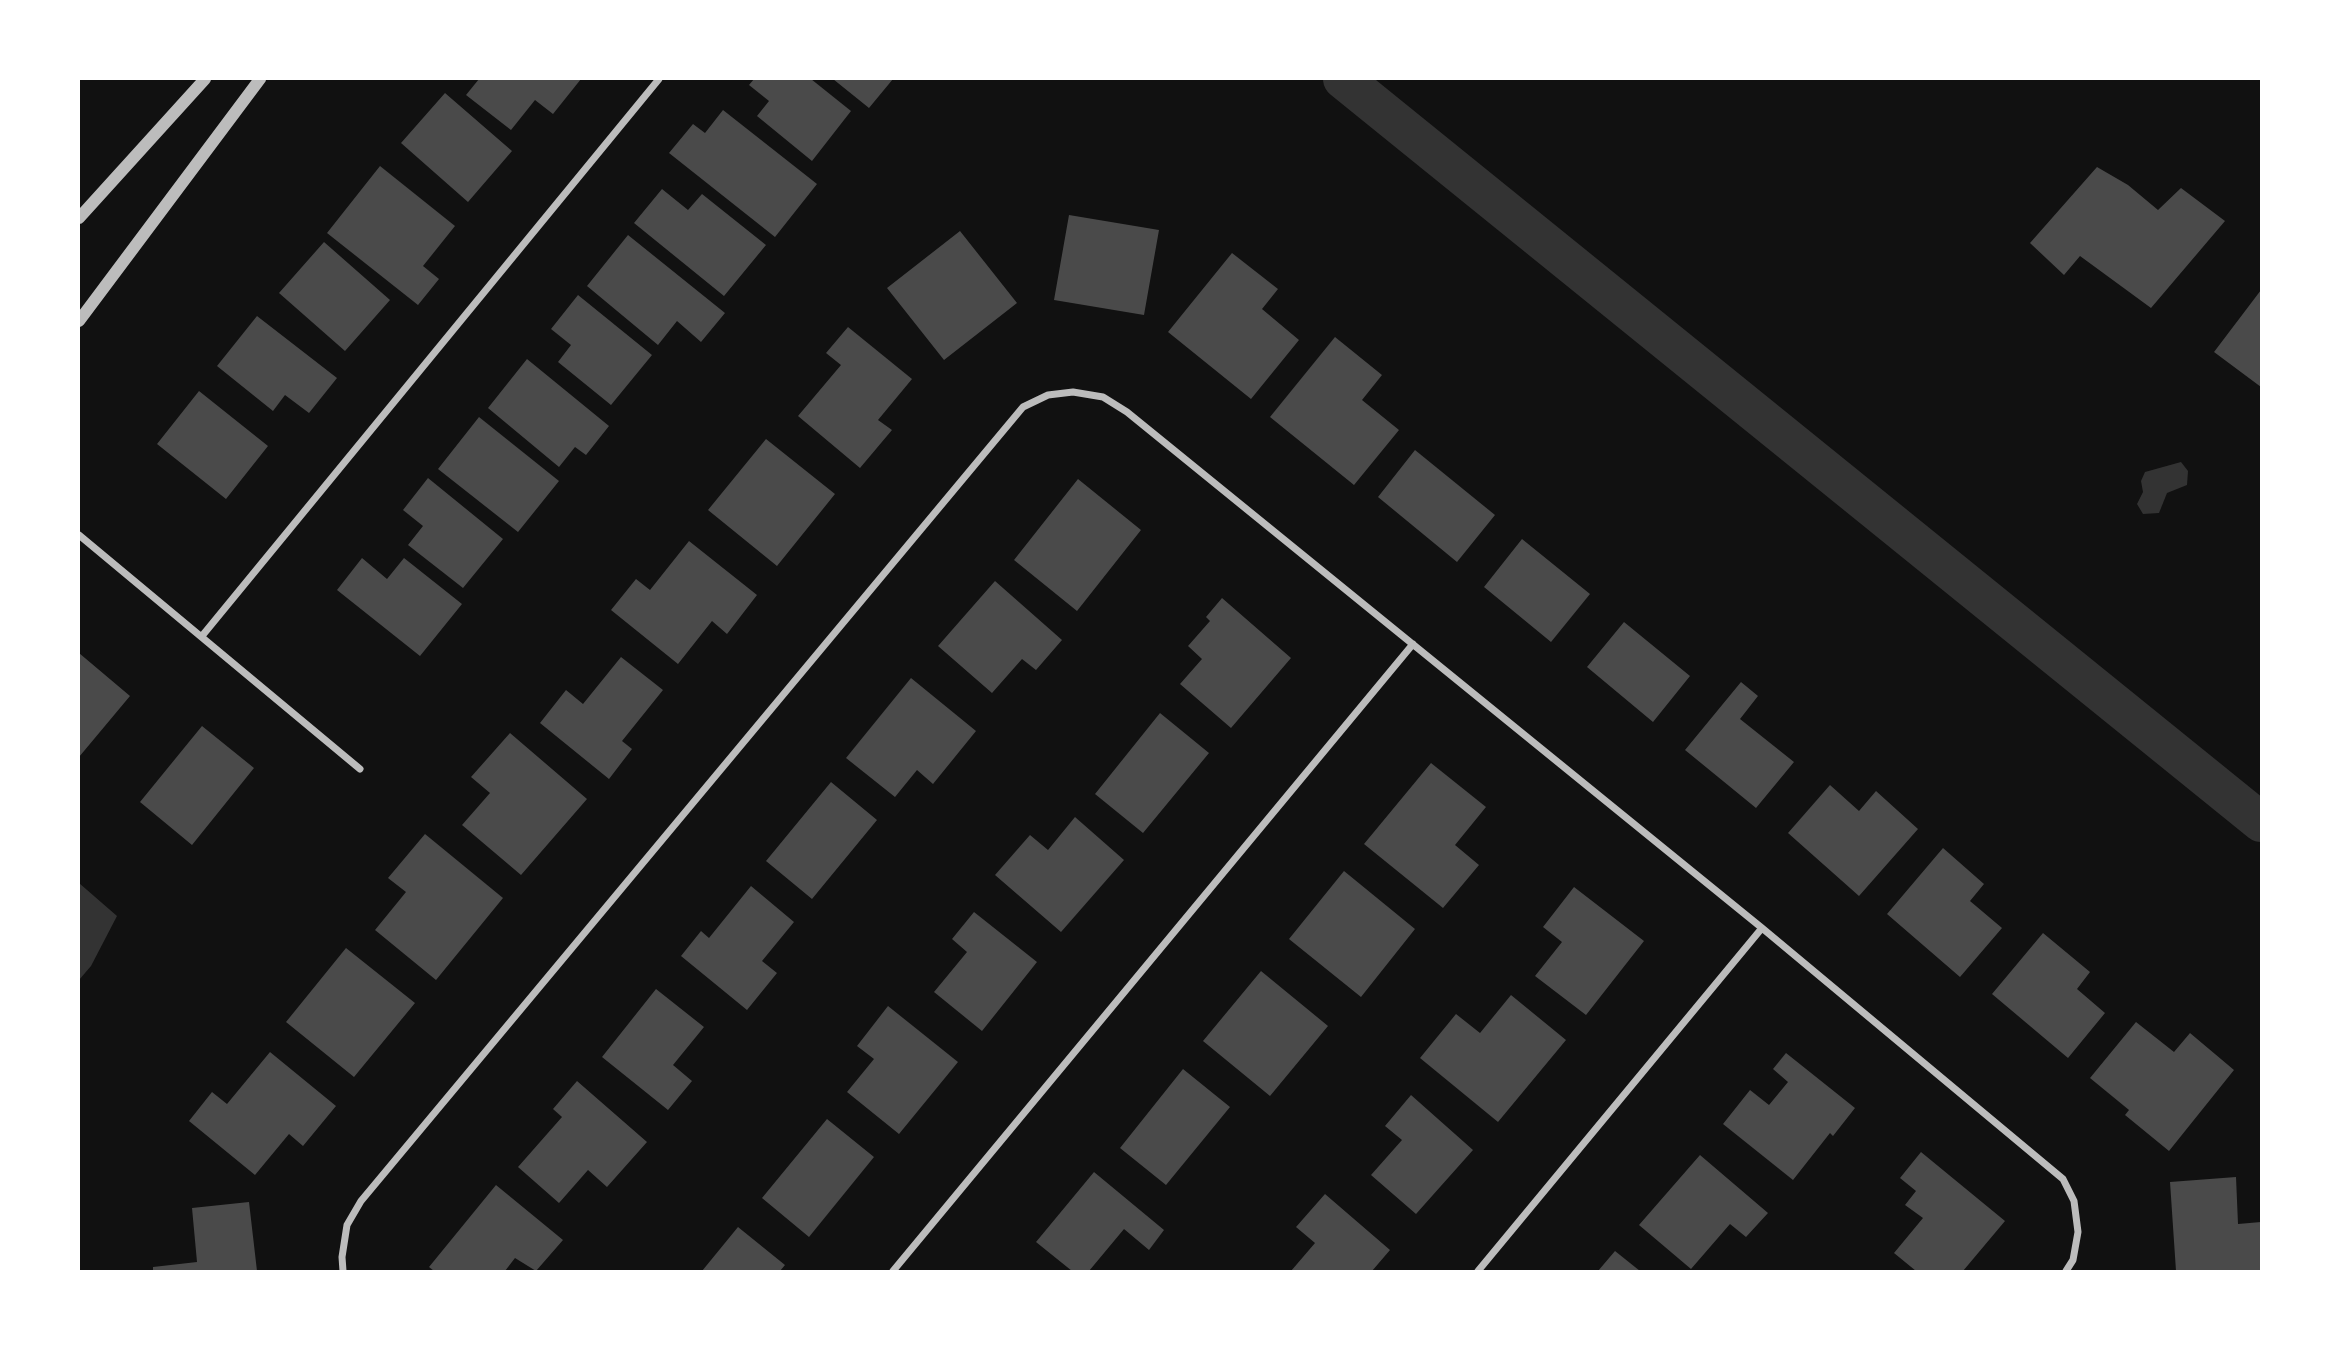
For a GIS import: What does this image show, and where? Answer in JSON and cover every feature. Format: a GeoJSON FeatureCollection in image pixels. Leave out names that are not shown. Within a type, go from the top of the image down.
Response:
{"type":"FeatureCollection","features":[{"type":"Feature","properties":{"kind":"street"},"geometry":{"type":"LineString","coordinates":[[79,218],[205,79]]}},
{"type":"Feature","properties":{"kind":"street"},"geometry":{"type":"LineString","coordinates":[[79,321],[260,79]]}},
{"type":"Feature","properties":{"kind":"street"},"geometry":{"type":"LineString","coordinates":[[202,636],[659,79]]}},
{"type":"Feature","properties":{"kind":"street"},"geometry":{"type":"LineString","coordinates":[[344,1271],[342,1257],[347,1225],[361,1201],[1023,407],[1048,395],[1073,392],[1103,397],[1127,412],[1762,928],[2063,1180],[2076,1212],[2078,1232],[2073,1260],[2066,1271]]}},
{"type":"Feature","properties":{"kind":"street"},"geometry":{"type":"LineString","coordinates":[[79,535],[360,768]]}},
{"type":"Feature","properties":{"kind":"street"},"geometry":{"type":"LineString","coordinates":[[893,1271],[1412,644]]}},
{"type":"Feature","properties":{"kind":"street"},"geometry":{"type":"LineString","coordinates":[[1478,1271],[1762,928]]}},
{"type":"Feature","properties":{"kind":"shaded area"},"geometry":{"type":"Polygon","coordinates":[[[2181,462],[2188,471],[2187,485],[2167,493],[2159,513],[2143,514],[2137,504],[2143,492],[2141,481],[2145,472],[2181,462]]]}},
{"type":"Feature","properties":{"kind":"shaded area"},"geometry":{"type":"Polygon","coordinates":[[[79,883],[117,916],[91,966],[79,980],[79,883]]]}},
{"type":"Feature","properties":{"kind":"building"},"geometry":{"type":"Polygon","coordinates":[[[479,79],[581,79],[553,114],[535,100],[511,130],[466,95],[479,79]]]}},
{"type":"Feature","properties":{"kind":"building"},"geometry":{"type":"Polygon","coordinates":[[[754,79],[811,79],[851,111],[812,161],[757,116],[769,101],[749,85],[754,79]]]}},
{"type":"Feature","properties":{"kind":"building"},"geometry":{"type":"Polygon","coordinates":[[[833,79],[893,79],[869,108],[833,79]]]}},
{"type":"Feature","properties":{"kind":"building"},"geometry":{"type":"Polygon","coordinates":[[[445,93],[512,151],[468,202],[401,143],[445,93]]]}},
{"type":"Feature","properties":{"kind":"building"},"geometry":{"type":"Polygon","coordinates":[[[723,110],[817,184],[775,237],[669,153],[693,124],[705,133],[723,110]]]}},
{"type":"Feature","properties":{"kind":"building"},"geometry":{"type":"Polygon","coordinates":[[[380,166],[455,226],[423,266],[439,279],[418,305],[327,233],[380,166]]]}},
{"type":"Feature","properties":{"kind":"building"},"geometry":{"type":"Polygon","coordinates":[[[2097,167],[2128,185],[2158,210],[2181,188],[2225,221],[2151,308],[2080,256],[2064,275],[2030,243],[2097,167]]]}},
{"type":"Feature","properties":{"kind":"building"},"geometry":{"type":"Polygon","coordinates":[[[662,189],[688,210],[702,194],[766,245],[724,296],[634,223],[662,189]]]}},
{"type":"Feature","properties":{"kind":"building"},"geometry":{"type":"Polygon","coordinates":[[[1069,215],[1159,230],[1144,315],[1054,300],[1069,215]]]}},
{"type":"Feature","properties":{"kind":"building"},"geometry":{"type":"Polygon","coordinates":[[[960,231],[1017,303],[944,360],[887,288],[960,231]]]}},
{"type":"Feature","properties":{"kind":"building"},"geometry":{"type":"Polygon","coordinates":[[[628,235],[725,313],[701,342],[677,321],[658,345],[587,286],[628,235]]]}},
{"type":"Feature","properties":{"kind":"building"},"geometry":{"type":"Polygon","coordinates":[[[324,242],[390,300],[345,351],[279,293],[324,242]]]}},
{"type":"Feature","properties":{"kind":"building"},"geometry":{"type":"Polygon","coordinates":[[[1232,253],[1278,289],[1262,309],[1299,340],[1251,399],[1168,332],[1232,253]]]}},
{"type":"Feature","properties":{"kind":"building"},"geometry":{"type":"Polygon","coordinates":[[[2261,290],[2261,387],[2214,352],[2261,290]]]}},
{"type":"Feature","properties":{"kind":"building"},"geometry":{"type":"Polygon","coordinates":[[[578,295],[652,355],[611,405],[558,362],[571,345],[551,329],[578,295]]]}},
{"type":"Feature","properties":{"kind":"building"},"geometry":{"type":"Polygon","coordinates":[[[257,316],[337,378],[309,413],[285,395],[273,411],[217,366],[257,316]]]}},
{"type":"Feature","properties":{"kind":"building"},"geometry":{"type":"Polygon","coordinates":[[[848,327],[912,379],[878,420],[892,430],[860,468],[798,416],[841,365],[826,353],[848,327]]]}},
{"type":"Feature","properties":{"kind":"building"},"geometry":{"type":"Polygon","coordinates":[[[1335,337],[1382,375],[1362,400],[1399,430],[1354,485],[1270,417],[1335,337]]]}},
{"type":"Feature","properties":{"kind":"building"},"geometry":{"type":"Polygon","coordinates":[[[527,359],[609,426],[586,455],[575,447],[559,467],[488,408],[527,359]]]}},
{"type":"Feature","properties":{"kind":"building"},"geometry":{"type":"Polygon","coordinates":[[[199,391],[268,446],[226,499],[157,444],[199,391]]]}},
{"type":"Feature","properties":{"kind":"building"},"geometry":{"type":"Polygon","coordinates":[[[479,417],[559,481],[518,532],[438,469],[479,417]]]}},
{"type":"Feature","properties":{"kind":"building"},"geometry":{"type":"Polygon","coordinates":[[[766,439],[835,494],[777,566],[708,510],[766,439]]]}},
{"type":"Feature","properties":{"kind":"building"},"geometry":{"type":"Polygon","coordinates":[[[1415,450],[1495,515],[1457,562],[1378,497],[1415,450]]]}},
{"type":"Feature","properties":{"kind":"building"},"geometry":{"type":"Polygon","coordinates":[[[428,478],[503,539],[463,588],[408,545],[423,526],[403,510],[428,478]]]}},
{"type":"Feature","properties":{"kind":"building"},"geometry":{"type":"Polygon","coordinates":[[[1078,479],[1141,530],[1077,611],[1014,560],[1078,479]]]}},
{"type":"Feature","properties":{"kind":"building"},"geometry":{"type":"Polygon","coordinates":[[[1522,539],[1590,594],[1551,642],[1484,587],[1522,539]]]}},
{"type":"Feature","properties":{"kind":"building"},"geometry":{"type":"Polygon","coordinates":[[[689,541],[757,595],[727,634],[712,621],[678,664],[611,610],[636,579],[650,590],[689,541]]]}},
{"type":"Feature","properties":{"kind":"building"},"geometry":{"type":"Polygon","coordinates":[[[362,558],[387,579],[404,558],[462,604],[420,656],[337,590],[362,558]]]}},
{"type":"Feature","properties":{"kind":"building"},"geometry":{"type":"Polygon","coordinates":[[[995,581],[1062,640],[1036,670],[1022,659],[992,693],[938,646],[995,581]]]}},
{"type":"Feature","properties":{"kind":"building"},"geometry":{"type":"Polygon","coordinates":[[[1222,598],[1291,658],[1231,728],[1180,684],[1202,659],[1188,646],[1210,621],[1206,617],[1222,598]]]}},
{"type":"Feature","properties":{"kind":"building"},"geometry":{"type":"Polygon","coordinates":[[[1624,622],[1690,676],[1653,722],[1587,667],[1624,622]]]}},
{"type":"Feature","properties":{"kind":"building"},"geometry":{"type":"Polygon","coordinates":[[[79,653],[130,696],[79,757],[79,653]]]}},
{"type":"Feature","properties":{"kind":"building"},"geometry":{"type":"Polygon","coordinates":[[[621,657],[663,690],[622,741],[632,749],[609,779],[540,723],[566,690],[583,704],[621,657]]]}},
{"type":"Feature","properties":{"kind":"building"},"geometry":{"type":"Polygon","coordinates":[[[911,678],[976,731],[933,784],[917,770],[895,797],[846,758],[911,678]]]}},
{"type":"Feature","properties":{"kind":"building"},"geometry":{"type":"Polygon","coordinates":[[[1741,682],[1758,696],[1740,719],[1794,762],[1756,808],[1685,750],[1741,682]]]}},
{"type":"Feature","properties":{"kind":"building"},"geometry":{"type":"Polygon","coordinates":[[[1160,713],[1209,753],[1143,833],[1095,794],[1160,713]]]}},
{"type":"Feature","properties":{"kind":"building"},"geometry":{"type":"Polygon","coordinates":[[[202,726],[254,768],[192,845],[140,802],[202,726]]]}},
{"type":"Feature","properties":{"kind":"building"},"geometry":{"type":"Polygon","coordinates":[[[510,733],[587,799],[521,875],[462,825],[490,793],[471,777],[510,733]]]}},
{"type":"Feature","properties":{"kind":"building"},"geometry":{"type":"Polygon","coordinates":[[[1431,763],[1486,807],[1455,845],[1479,865],[1443,908],[1364,844],[1431,763]]]}},
{"type":"Feature","properties":{"kind":"building"},"geometry":{"type":"Polygon","coordinates":[[[831,782],[877,820],[812,899],[766,861],[831,782]]]}},
{"type":"Feature","properties":{"kind":"building"},"geometry":{"type":"Polygon","coordinates":[[[1830,785],[1859,811],[1876,791],[1918,829],[1859,896],[1788,833],[1830,785]]]}},
{"type":"Feature","properties":{"kind":"building"},"geometry":{"type":"Polygon","coordinates":[[[1075,817],[1124,860],[1061,932],[995,875],[1030,835],[1048,850],[1075,817]]]}},
{"type":"Feature","properties":{"kind":"building"},"geometry":{"type":"Polygon","coordinates":[[[425,834],[503,898],[436,980],[375,930],[406,892],[388,878],[425,834]]]}},
{"type":"Feature","properties":{"kind":"building"},"geometry":{"type":"Polygon","coordinates":[[[1943,848],[1984,884],[1970,901],[2002,928],[1960,977],[1887,914],[1943,848]]]}},
{"type":"Feature","properties":{"kind":"building"},"geometry":{"type":"Polygon","coordinates":[[[1344,871],[1415,929],[1361,997],[1289,939],[1344,871]]]}},
{"type":"Feature","properties":{"kind":"building"},"geometry":{"type":"Polygon","coordinates":[[[751,886],[794,922],[762,961],[777,973],[747,1010],[681,956],[701,931],[709,938],[751,886]]]}},
{"type":"Feature","properties":{"kind":"building"},"geometry":{"type":"Polygon","coordinates":[[[1574,887],[1644,941],[1586,1015],[1535,976],[1562,942],[1543,927],[1574,887]]]}},
{"type":"Feature","properties":{"kind":"building"},"geometry":{"type":"Polygon","coordinates":[[[974,912],[1037,962],[982,1031],[934,992],[967,952],[952,939],[974,912]]]}},
{"type":"Feature","properties":{"kind":"building"},"geometry":{"type":"Polygon","coordinates":[[[2043,933],[2090,972],[2077,989],[2105,1013],[2068,1058],[1992,994],[2043,933]]]}},
{"type":"Feature","properties":{"kind":"building"},"geometry":{"type":"Polygon","coordinates":[[[346,948],[415,1003],[354,1077],[286,1022],[346,948]]]}},
{"type":"Feature","properties":{"kind":"building"},"geometry":{"type":"Polygon","coordinates":[[[1261,971],[1328,1026],[1270,1096],[1203,1041],[1261,971]]]}},
{"type":"Feature","properties":{"kind":"building"},"geometry":{"type":"Polygon","coordinates":[[[656,989],[704,1027],[673,1065],[692,1081],[668,1110],[602,1057],[656,989]]]}},
{"type":"Feature","properties":{"kind":"building"},"geometry":{"type":"Polygon","coordinates":[[[1511,995],[1566,1040],[1498,1122],[1420,1058],[1456,1014],[1480,1033],[1511,995]]]}},
{"type":"Feature","properties":{"kind":"building"},"geometry":{"type":"Polygon","coordinates":[[[888,1006],[958,1062],[899,1134],[847,1092],[874,1059],[857,1046],[888,1006]]]}},
{"type":"Feature","properties":{"kind":"building"},"geometry":{"type":"Polygon","coordinates":[[[2136,1022],[2174,1052],[2190,1033],[2234,1070],[2169,1151],[2125,1115],[2129,1110],[2090,1078],[2136,1022]]]}},
{"type":"Feature","properties":{"kind":"building"},"geometry":{"type":"Polygon","coordinates":[[[270,1052],[336,1106],[303,1146],[289,1134],[255,1175],[189,1121],[212,1092],[227,1104],[270,1052]]]}},
{"type":"Feature","properties":{"kind":"building"},"geometry":{"type":"Polygon","coordinates":[[[1786,1053],[1855,1108],[1833,1136],[1830,1133],[1793,1180],[1723,1124],[1750,1090],[1769,1105],[1788,1082],[1773,1069],[1786,1053]]]}},
{"type":"Feature","properties":{"kind":"building"},"geometry":{"type":"Polygon","coordinates":[[[1183,1069],[1230,1107],[1166,1185],[1120,1148],[1183,1069]]]}},
{"type":"Feature","properties":{"kind":"building"},"geometry":{"type":"Polygon","coordinates":[[[577,1081],[647,1142],[607,1187],[588,1170],[559,1203],[518,1167],[562,1117],[553,1109],[577,1081]]]}},
{"type":"Feature","properties":{"kind":"building"},"geometry":{"type":"Polygon","coordinates":[[[1411,1095],[1473,1150],[1416,1214],[1371,1175],[1402,1140],[1385,1126],[1411,1095]]]}},
{"type":"Feature","properties":{"kind":"building"},"geometry":{"type":"Polygon","coordinates":[[[827,1119],[874,1157],[809,1237],[762,1198],[827,1119]]]}},
{"type":"Feature","properties":{"kind":"building"},"geometry":{"type":"Polygon","coordinates":[[[1921,1152],[2005,1221],[1963,1271],[1916,1271],[1894,1253],[1923,1218],[1905,1205],[1916,1191],[1900,1178],[1921,1152]]]}},
{"type":"Feature","properties":{"kind":"building"},"geometry":{"type":"Polygon","coordinates":[[[1700,1155],[1768,1213],[1746,1237],[1730,1224],[1691,1269],[1639,1225],[1700,1155]]]}},
{"type":"Feature","properties":{"kind":"building"},"geometry":{"type":"Polygon","coordinates":[[[1094,1172],[1164,1230],[1149,1250],[1124,1229],[1089,1271],[1072,1271],[1036,1242],[1094,1172]]]}},
{"type":"Feature","properties":{"kind":"building"},"geometry":{"type":"Polygon","coordinates":[[[2236,1177],[2238,1224],[2261,1222],[2261,1270],[2176,1271],[2170,1182],[2236,1177]]]}},
{"type":"Feature","properties":{"kind":"building"},"geometry":{"type":"Polygon","coordinates":[[[496,1185],[563,1240],[536,1271],[515,1258],[505,1271],[434,1271],[429,1267],[496,1185]]]}},
{"type":"Feature","properties":{"kind":"building"},"geometry":{"type":"Polygon","coordinates":[[[1325,1194],[1390,1250],[1372,1271],[1291,1271],[1315,1243],[1296,1227],[1325,1194]]]}},
{"type":"Feature","properties":{"kind":"building"},"geometry":{"type":"Polygon","coordinates":[[[249,1202],[257,1271],[153,1271],[153,1267],[197,1262],[192,1208],[249,1202]]]}},
{"type":"Feature","properties":{"kind":"building"},"geometry":{"type":"Polygon","coordinates":[[[738,1227],[785,1265],[780,1271],[702,1271],[738,1227]]]}},
{"type":"Feature","properties":{"kind":"building"},"geometry":{"type":"Polygon","coordinates":[[[1615,1251],[1640,1271],[1598,1271],[1615,1251]]]}},
{"type":"Feature","properties":{"kind":"waterway"},"geometry":{"type":"LineString","coordinates":[[1343,79],[2261,822]]}}]}
